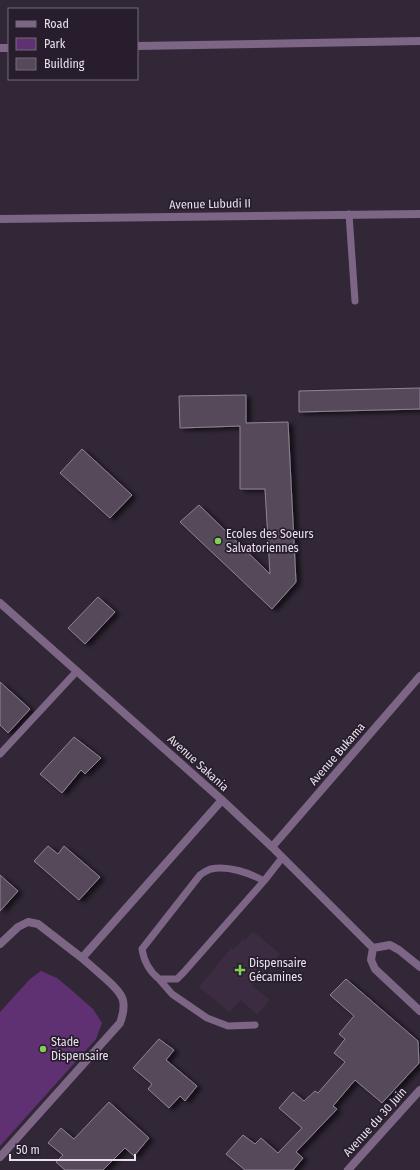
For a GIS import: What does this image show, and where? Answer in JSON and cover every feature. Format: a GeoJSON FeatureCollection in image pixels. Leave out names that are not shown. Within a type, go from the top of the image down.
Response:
{"type":"FeatureCollection","features":[{"type":"Feature","properties":{"kind":"street"},"geometry":{"type":"LineString","coordinates":[[138,46],[420,41]]}},
{"type":"Feature","properties":{"kind":"street","name":"Avenue Lubudi II"},"geometry":{"type":"LineString","coordinates":[[0,219],[420,214]]}},
{"type":"Feature","properties":{"kind":"street","name":"Avenue Sakania"},"geometry":{"type":"LineString","coordinates":[[0,603],[222,800],[272,847],[373,948]]}},
{"type":"Feature","properties":{"kind":"street","name":"Avenue Bukama"},"geometry":{"type":"LineString","coordinates":[[272,847],[420,676]]}},
{"type":"Feature","properties":{"kind":"street"},"geometry":{"type":"LineString","coordinates":[[82,958],[222,800]]}},
{"type":"Feature","properties":{"kind":"street"},"geometry":{"type":"LineString","coordinates":[[0,944],[18,927],[28,922],[38,924],[82,958],[119,991],[124,1006],[124,1015],[120,1023],[0,1157]]}},
{"type":"Feature","properties":{"kind":"street"},"geometry":{"type":"LineString","coordinates":[[420,967],[399,950],[390,945],[373,948],[371,960],[375,970],[420,1011]]}},
{"type":"Feature","properties":{"kind":"street","name":"Avenue du 30 Juin"},"geometry":{"type":"LineString","coordinates":[[348,1170],[420,1090]]}},
{"type":"Feature","properties":{"kind":"lane"},"geometry":{"type":"LineString","coordinates":[[349,214],[355,301]]}},
{"type":"Feature","properties":{"kind":"lane"},"geometry":{"type":"LineString","coordinates":[[0,754],[77,671]]}},
{"type":"Feature","properties":{"kind":"lane"},"geometry":{"type":"LineString","coordinates":[[159,979],[177,979],[264,881],[282,858]]}},
{"type":"Feature","properties":{"kind":"lane"},"geometry":{"type":"LineString","coordinates":[[255,1025],[228,1026],[207,1018],[172,994],[151,972],[144,960],[142,949],[200,875],[211,869],[225,869],[239,871],[264,881]]}},
{"type":"Feature","properties":{"kind":"shaded area","name":"Dispensaire Gécamines"},"geometry":{"type":"Polygon","coordinates":[[[253,931],[280,954],[252,985],[270,1000],[257,1015],[241,1000],[229,1012],[199,987],[231,948],[234,949],[253,931]]]}},
{"type":"Feature","properties":{"kind":"green space","name":"Stade Dispensaire"},"geometry":{"type":"Polygon","coordinates":[[[41,971],[57,978],[69,988],[93,1009],[102,1023],[96,1039],[0,1146],[0,1012],[30,979],[41,971]]]}},
{"type":"Feature","properties":{"kind":"building"},"geometry":{"type":"Polygon","coordinates":[[[420,388],[420,409],[299,412],[299,391],[420,388]]]}},
{"type":"Feature","properties":{"kind":"building"},"geometry":{"type":"Polygon","coordinates":[[[246,395],[246,423],[288,422],[296,582],[272,609],[180,522],[199,505],[270,574],[265,489],[240,489],[240,426],[180,428],[179,396],[246,395]]]}},
{"type":"Feature","properties":{"kind":"building"},"geometry":{"type":"Polygon","coordinates":[[[82,449],[132,495],[110,518],[60,473],[82,449]]]}},
{"type":"Feature","properties":{"kind":"building"},"geometry":{"type":"Polygon","coordinates":[[[98,597],[115,612],[85,644],[68,628],[98,597]]]}},
{"type":"Feature","properties":{"kind":"building"},"geometry":{"type":"Polygon","coordinates":[[[0,682],[30,709],[8,733],[0,725],[0,682]]]}},
{"type":"Feature","properties":{"kind":"building"},"geometry":{"type":"Polygon","coordinates":[[[74,737],[101,758],[85,774],[81,770],[62,793],[40,774],[74,737]]]}},
{"type":"Feature","properties":{"kind":"building"},"geometry":{"type":"Polygon","coordinates":[[[48,846],[58,854],[64,846],[100,877],[79,900],[34,861],[48,846]]]}},
{"type":"Feature","properties":{"kind":"building"},"geometry":{"type":"Polygon","coordinates":[[[0,875],[18,891],[0,911],[0,875]]]}},
{"type":"Feature","properties":{"kind":"building"},"geometry":{"type":"Polygon","coordinates":[[[346,979],[418,1041],[419,1063],[382,1103],[355,1080],[333,1106],[337,1109],[296,1152],[303,1158],[293,1170],[245,1170],[226,1154],[243,1135],[255,1144],[261,1138],[278,1153],[302,1128],[279,1108],[293,1092],[304,1101],[315,1091],[318,1093],[345,1062],[334,1053],[345,1039],[339,1034],[354,1016],[330,995],[346,979]]]}},
{"type":"Feature","properties":{"kind":"building"},"geometry":{"type":"Polygon","coordinates":[[[159,1039],[174,1050],[166,1060],[197,1086],[185,1101],[180,1096],[169,1108],[148,1089],[152,1084],[133,1068],[159,1039]]]}},
{"type":"Feature","properties":{"kind":"building"},"geometry":{"type":"Polygon","coordinates":[[[109,1102],[149,1138],[134,1156],[125,1148],[103,1170],[65,1170],[56,1162],[63,1155],[48,1143],[61,1128],[74,1139],[109,1102]]]}},
{"type":"Feature","properties":{"kind":"place","name":"Ecoles des Soeurs Salvatoriennes"},"geometry":{"type":"Point","coordinates":[218,541]}},
{"type":"Feature","properties":{"kind":"place","name":"Dispensaire Gécamines"},"geometry":{"type":"Point","coordinates":[240,970]}},
{"type":"Feature","properties":{"kind":"place","name":"Stade Dispensaire"},"geometry":{"type":"Point","coordinates":[43,1049]}}]}
